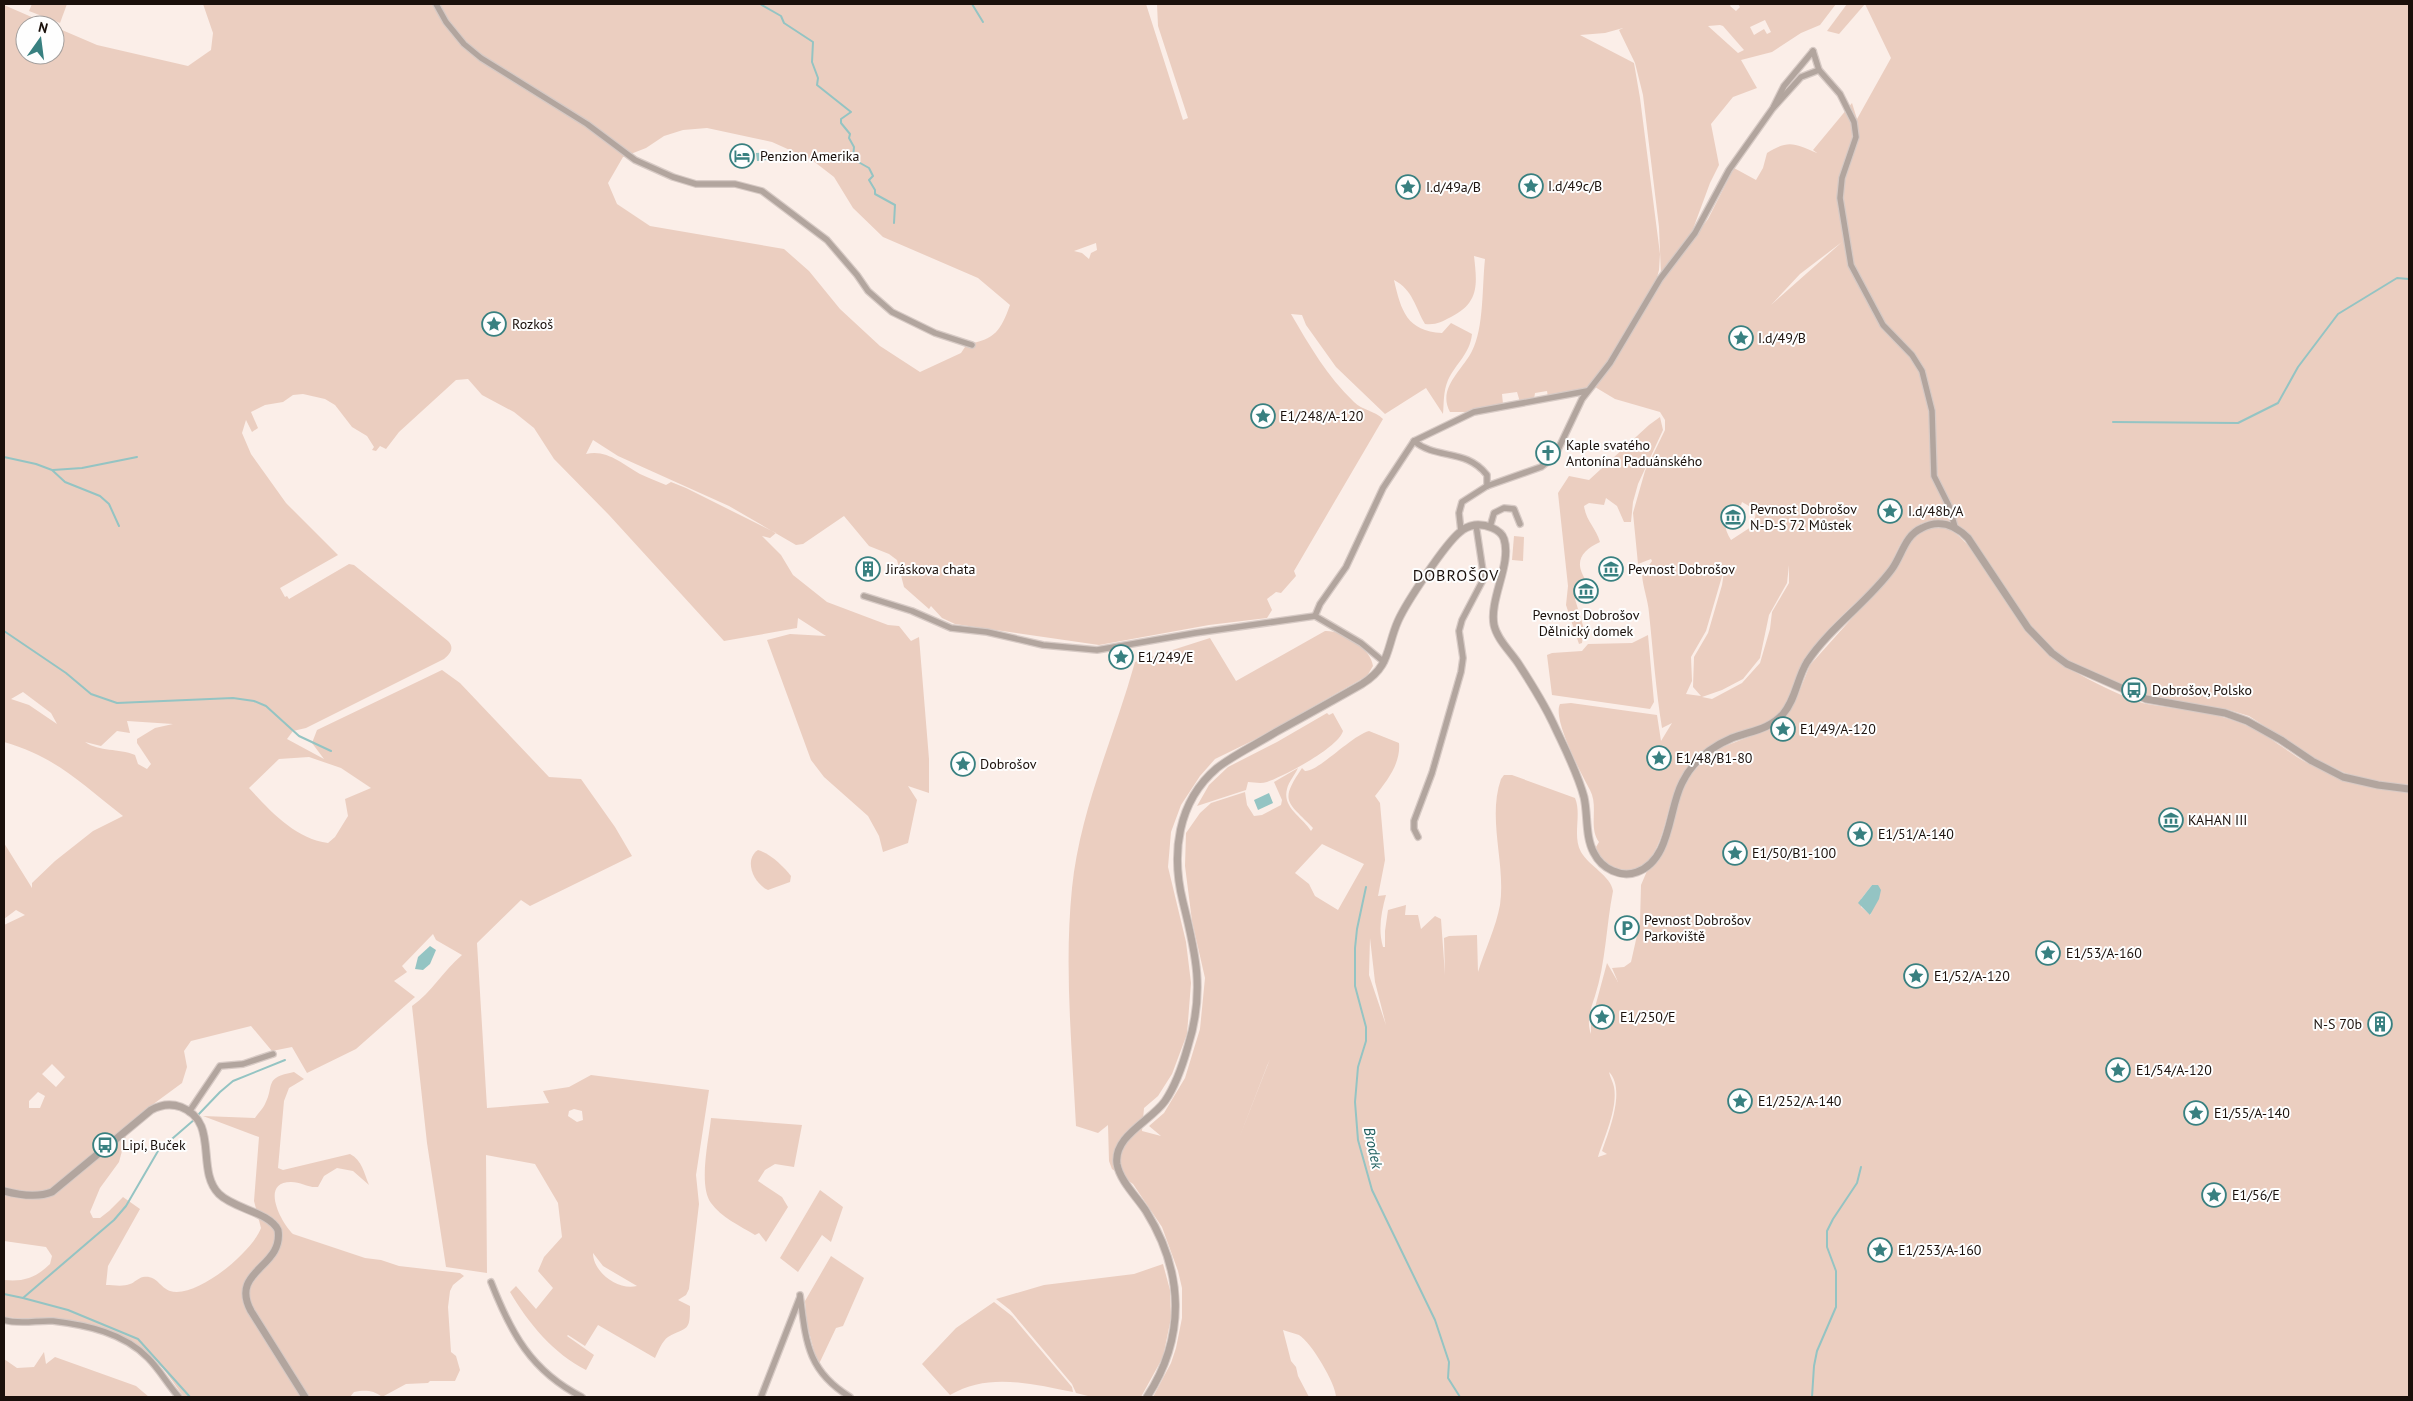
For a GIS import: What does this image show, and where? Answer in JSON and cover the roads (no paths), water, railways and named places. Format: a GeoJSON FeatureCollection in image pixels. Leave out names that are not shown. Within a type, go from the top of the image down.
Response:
{"type":"FeatureCollection","features":[{"type":"Feature","properties":{"kind":"street"},"geometry":{"type":"LineString","coordinates":[[436,4],[464,44],[481,58],[587,124],[635,160],[686,182],[701,185],[735,184],[762,191],[827,240],[868,291],[892,312],[935,333],[972,345]]}},
{"type":"Feature","properties":{"kind":"street"},"geometry":{"type":"LineString","coordinates":[[1773,108],[1784,86],[1813,51],[1819,70],[1840,94],[1854,122],[1856,137],[1842,178],[1840,198],[1852,269],[1883,325],[1912,354],[1922,371],[1932,411],[1934,476],[1949,506],[1955,528]]}},
{"type":"Feature","properties":{"kind":"street"},"geometry":{"type":"LineString","coordinates":[[1461,531],[1459,512],[1462,502],[1487,486],[1534,471],[1555,456],[1572,416],[1587,391],[1610,364],[1660,279],[1684,250],[1706,216],[1734,162],[1773,108],[1801,77],[1819,70]]}},
{"type":"Feature","properties":{"kind":"street"},"geometry":{"type":"LineString","coordinates":[[1315,616],[1320,604],[1346,568],[1383,488],[1414,441],[1474,412],[1587,391]]}},
{"type":"Feature","properties":{"kind":"street"},"geometry":{"type":"LineString","coordinates":[[1414,441],[1435,451],[1469,460],[1481,468],[1487,475],[1501,481]]}},
{"type":"Feature","properties":{"kind":"street"},"geometry":{"type":"LineString","coordinates":[[1487,475],[1487,486]]}},
{"type":"Feature","properties":{"kind":"street"},"geometry":{"type":"LineString","coordinates":[[1490,527],[1494,513],[1504,508],[1514,509],[1520,524]]}},
{"type":"Feature","properties":{"kind":"street"},"geometry":{"type":"LineString","coordinates":[[1147,1397],[1163,1369],[1170,1348],[1176,1325],[1176,1297],[1170,1265],[1159,1236],[1146,1212],[1120,1174],[1117,1159],[1120,1147],[1127,1137],[1153,1114],[1168,1096],[1187,1050],[1195,1019],[1198,972],[1176,870],[1177,845],[1182,822],[1199,788],[1222,764],[1370,679],[1384,662],[1396,624],[1404,610],[1451,541],[1461,531],[1476,525],[1490,527],[1502,535],[1505,544],[1494,615],[1498,633],[1539,696],[1564,746],[1584,797],[1594,853],[1606,868],[1617,873],[1629,874],[1645,868],[1659,853],[1680,785],[1699,759],[1726,741],[1770,725],[1784,713],[1794,695],[1807,663],[1892,568],[1907,540],[1918,529],[1936,523],[1955,528],[1974,546],[2028,628],[2052,653],[2067,664],[2146,699],[2225,713],[2247,721],[2281,740],[2312,762],[2343,776],[2378,785],[2409,789]]}},
{"type":"Feature","properties":{"kind":"street"},"geometry":{"type":"LineString","coordinates":[[1418,837],[1414,829],[1414,820],[1432,774],[1462,667],[1463,658],[1459,631],[1462,620],[1484,578],[1476,525]]}},
{"type":"Feature","properties":{"kind":"street"},"geometry":{"type":"LineString","coordinates":[[864,596],[912,611],[951,628],[987,632],[1043,645],[1097,650],[1195,633],[1315,616],[1361,643],[1384,662]]}},
{"type":"Feature","properties":{"kind":"street"},"geometry":{"type":"LineString","coordinates":[[189,1112],[220,1066],[243,1064],[273,1054]]}},
{"type":"Feature","properties":{"kind":"street"},"geometry":{"type":"LineString","coordinates":[[4,1191],[25,1195],[42,1195],[52,1192],[151,1110],[169,1105],[189,1112],[200,1122],[210,1178],[217,1191],[226,1200],[269,1220],[278,1230],[277,1250],[249,1279],[246,1297],[251,1311],[305,1397]]}},
{"type":"Feature","properties":{"kind":"street"},"geometry":{"type":"LineString","coordinates":[[491,1282],[512,1333],[556,1382],[582,1397]]}},
{"type":"Feature","properties":{"kind":"street"},"geometry":{"type":"LineString","coordinates":[[761,1397],[800,1295],[809,1345],[818,1370],[836,1389],[850,1397]]}},
{"type":"Feature","properties":{"kind":"street"},"geometry":{"type":"LineString","coordinates":[[4,1320],[21,1323],[63,1322],[112,1334],[126,1341],[148,1358],[179,1397]]}},
{"type":"Feature","properties":{"kind":"water"},"geometry":{"type":"Polygon","coordinates":[[[769,152],[769,160],[757,161],[756,153],[769,152]]]}},
{"type":"Feature","properties":{"kind":"water"},"geometry":{"type":"Polygon","coordinates":[[[1269,793],[1273,803],[1258,810],[1254,800],[1269,793]]]}},
{"type":"Feature","properties":{"kind":"water"},"geometry":{"type":"Polygon","coordinates":[[[1872,885],[1878,885],[1881,890],[1879,899],[1870,915],[1858,903],[1872,885]]]}},
{"type":"Feature","properties":{"kind":"water"},"geometry":{"type":"Polygon","coordinates":[[[430,946],[436,950],[430,964],[423,970],[415,969],[418,957],[430,946]]]}},
{"type":"Feature","properties":{"kind":"waterway"},"geometry":{"type":"LineString","coordinates":[[760,4],[781,16],[784,23],[813,42],[812,62],[818,78],[817,85],[851,112],[841,119],[841,123],[850,134],[849,138],[854,147],[853,159],[869,168],[873,176],[869,180],[875,190],[875,194],[895,205],[894,223]]}},
{"type":"Feature","properties":{"kind":"waterway"},"geometry":{"type":"LineString","coordinates":[[972,4],[983,22]]}},
{"type":"Feature","properties":{"kind":"waterway"},"geometry":{"type":"LineString","coordinates":[[2113,422],[2238,423],[2278,403],[2298,367],[2338,314],[2397,278],[2409,279]]}},
{"type":"Feature","properties":{"kind":"waterway"},"geometry":{"type":"LineString","coordinates":[[4,457],[36,464],[52,470],[65,482],[100,496],[109,504],[119,526]]}},
{"type":"Feature","properties":{"kind":"waterway"},"geometry":{"type":"LineString","coordinates":[[53,470],[82,468],[137,457]]}},
{"type":"Feature","properties":{"kind":"waterway"},"geometry":{"type":"LineString","coordinates":[[4,631],[66,673],[91,694],[117,703],[233,698],[254,701],[266,706],[299,736],[331,751]]}},
{"type":"Feature","properties":{"kind":"waterway","name":"Brodek"},"geometry":{"type":"LineString","coordinates":[[1366,887],[1355,948],[1355,986],[1366,1027],[1366,1041],[1358,1067],[1355,1102],[1358,1140],[1372,1190],[1435,1320],[1449,1362],[1448,1378],[1460,1397]]}},
{"type":"Feature","properties":{"kind":"waterway"},"geometry":{"type":"LineString","coordinates":[[198,1115],[233,1081],[285,1060]]}},
{"type":"Feature","properties":{"kind":"waterway"},"geometry":{"type":"LineString","coordinates":[[4,1294],[23,1298],[114,1220],[126,1206],[158,1151],[195,1119]]}},
{"type":"Feature","properties":{"kind":"waterway"},"geometry":{"type":"LineString","coordinates":[[1812,1397],[1817,1351],[1836,1307],[1836,1271],[1827,1247],[1827,1231],[1857,1183],[1861,1167]]}},
{"type":"Feature","properties":{"kind":"waterway"},"geometry":{"type":"LineString","coordinates":[[23,1298],[68,1310],[138,1339],[190,1397]]}},
{"type":"Feature","properties":{"kind":"place","name":"Penzion Amerika"},"geometry":{"type":"Point","coordinates":[742,156]}},
{"type":"Feature","properties":{"kind":"place","name":"I.d/49c/B"},"geometry":{"type":"Point","coordinates":[1531,186]}},
{"type":"Feature","properties":{"kind":"place","name":"I.d/49a/B"},"geometry":{"type":"Point","coordinates":[1408,187]}},
{"type":"Feature","properties":{"kind":"place","name":"Rozkoš"},"geometry":{"type":"Point","coordinates":[494,324]}},
{"type":"Feature","properties":{"kind":"place","name":"I.d/49/B"},"geometry":{"type":"Point","coordinates":[1741,338]}},
{"type":"Feature","properties":{"kind":"place","name":"E1/248/A-120"},"geometry":{"type":"Point","coordinates":[1263,416]}},
{"type":"Feature","properties":{"kind":"place","name":"Kaple svatého Antonína Paduánského"},"geometry":{"type":"Point","coordinates":[1548,453]}},
{"type":"Feature","properties":{"kind":"place","name":"I.d/48b/A"},"geometry":{"type":"Point","coordinates":[1890,511]}},
{"type":"Feature","properties":{"kind":"place","name":"Pevnost Dobrošov N-D-S 72 Můstek"},"geometry":{"type":"Point","coordinates":[1733,517]}},
{"type":"Feature","properties":{"kind":"place","name":"Jiráskova chata"},"geometry":{"type":"Point","coordinates":[868,569]}},
{"type":"Feature","properties":{"kind":"place","name":"Pevnost Dobrošov"},"geometry":{"type":"Point","coordinates":[1611,569]}},
{"type":"Feature","properties":{"kind":"place","name":"Pevnost Dobrošov Dělnický domek"},"geometry":{"type":"Point","coordinates":[1586,591]}},
{"type":"Feature","properties":{"kind":"place","name":"E1/249/E"},"geometry":{"type":"Point","coordinates":[1121,657]}},
{"type":"Feature","properties":{"kind":"place","name":"Dobrošov, Polsko"},"geometry":{"type":"Point","coordinates":[2134,690]}},
{"type":"Feature","properties":{"kind":"place","name":"E1/49/A-120"},"geometry":{"type":"Point","coordinates":[1783,729]}},
{"type":"Feature","properties":{"kind":"place","name":"E1/48/B1-80"},"geometry":{"type":"Point","coordinates":[1659,758]}},
{"type":"Feature","properties":{"kind":"place","name":"Dobrošov"},"geometry":{"type":"Point","coordinates":[963,764]}},
{"type":"Feature","properties":{"kind":"place","name":"KAHAN III"},"geometry":{"type":"Point","coordinates":[2171,820]}},
{"type":"Feature","properties":{"kind":"place","name":"E1/51/A-140"},"geometry":{"type":"Point","coordinates":[1860,834]}},
{"type":"Feature","properties":{"kind":"place","name":"E1/50/B1-100"},"geometry":{"type":"Point","coordinates":[1735,853]}},
{"type":"Feature","properties":{"kind":"place","name":"Pevnost Dobrošov Parkoviště"},"geometry":{"type":"Point","coordinates":[1627,928]}},
{"type":"Feature","properties":{"kind":"place","name":"E1/53/A-160"},"geometry":{"type":"Point","coordinates":[2048,953]}},
{"type":"Feature","properties":{"kind":"place","name":"E1/52/A-120"},"geometry":{"type":"Point","coordinates":[1916,976]}},
{"type":"Feature","properties":{"kind":"place","name":"E1/250/E"},"geometry":{"type":"Point","coordinates":[1602,1017]}},
{"type":"Feature","properties":{"kind":"place","name":"N-S 70b"},"geometry":{"type":"Point","coordinates":[2380,1024]}},
{"type":"Feature","properties":{"kind":"place","name":"E1/54/A-120"},"geometry":{"type":"Point","coordinates":[2118,1070]}},
{"type":"Feature","properties":{"kind":"place","name":"E1/252/A-140"},"geometry":{"type":"Point","coordinates":[1740,1101]}},
{"type":"Feature","properties":{"kind":"place","name":"E1/55/A-140"},"geometry":{"type":"Point","coordinates":[2196,1113]}},
{"type":"Feature","properties":{"kind":"place","name":"Lipí, Buček"},"geometry":{"type":"Point","coordinates":[105,1145]}},
{"type":"Feature","properties":{"kind":"place","name":"E1/56/E"},"geometry":{"type":"Point","coordinates":[2214,1195]}},
{"type":"Feature","properties":{"kind":"place","name":"E1/253/A-160"},"geometry":{"type":"Point","coordinates":[1880,1250]}},
{"type":"Feature","properties":{"kind":"district","name":"DOBROŠOV"},"geometry":{"type":"Point","coordinates":[1456,575]}}]}
